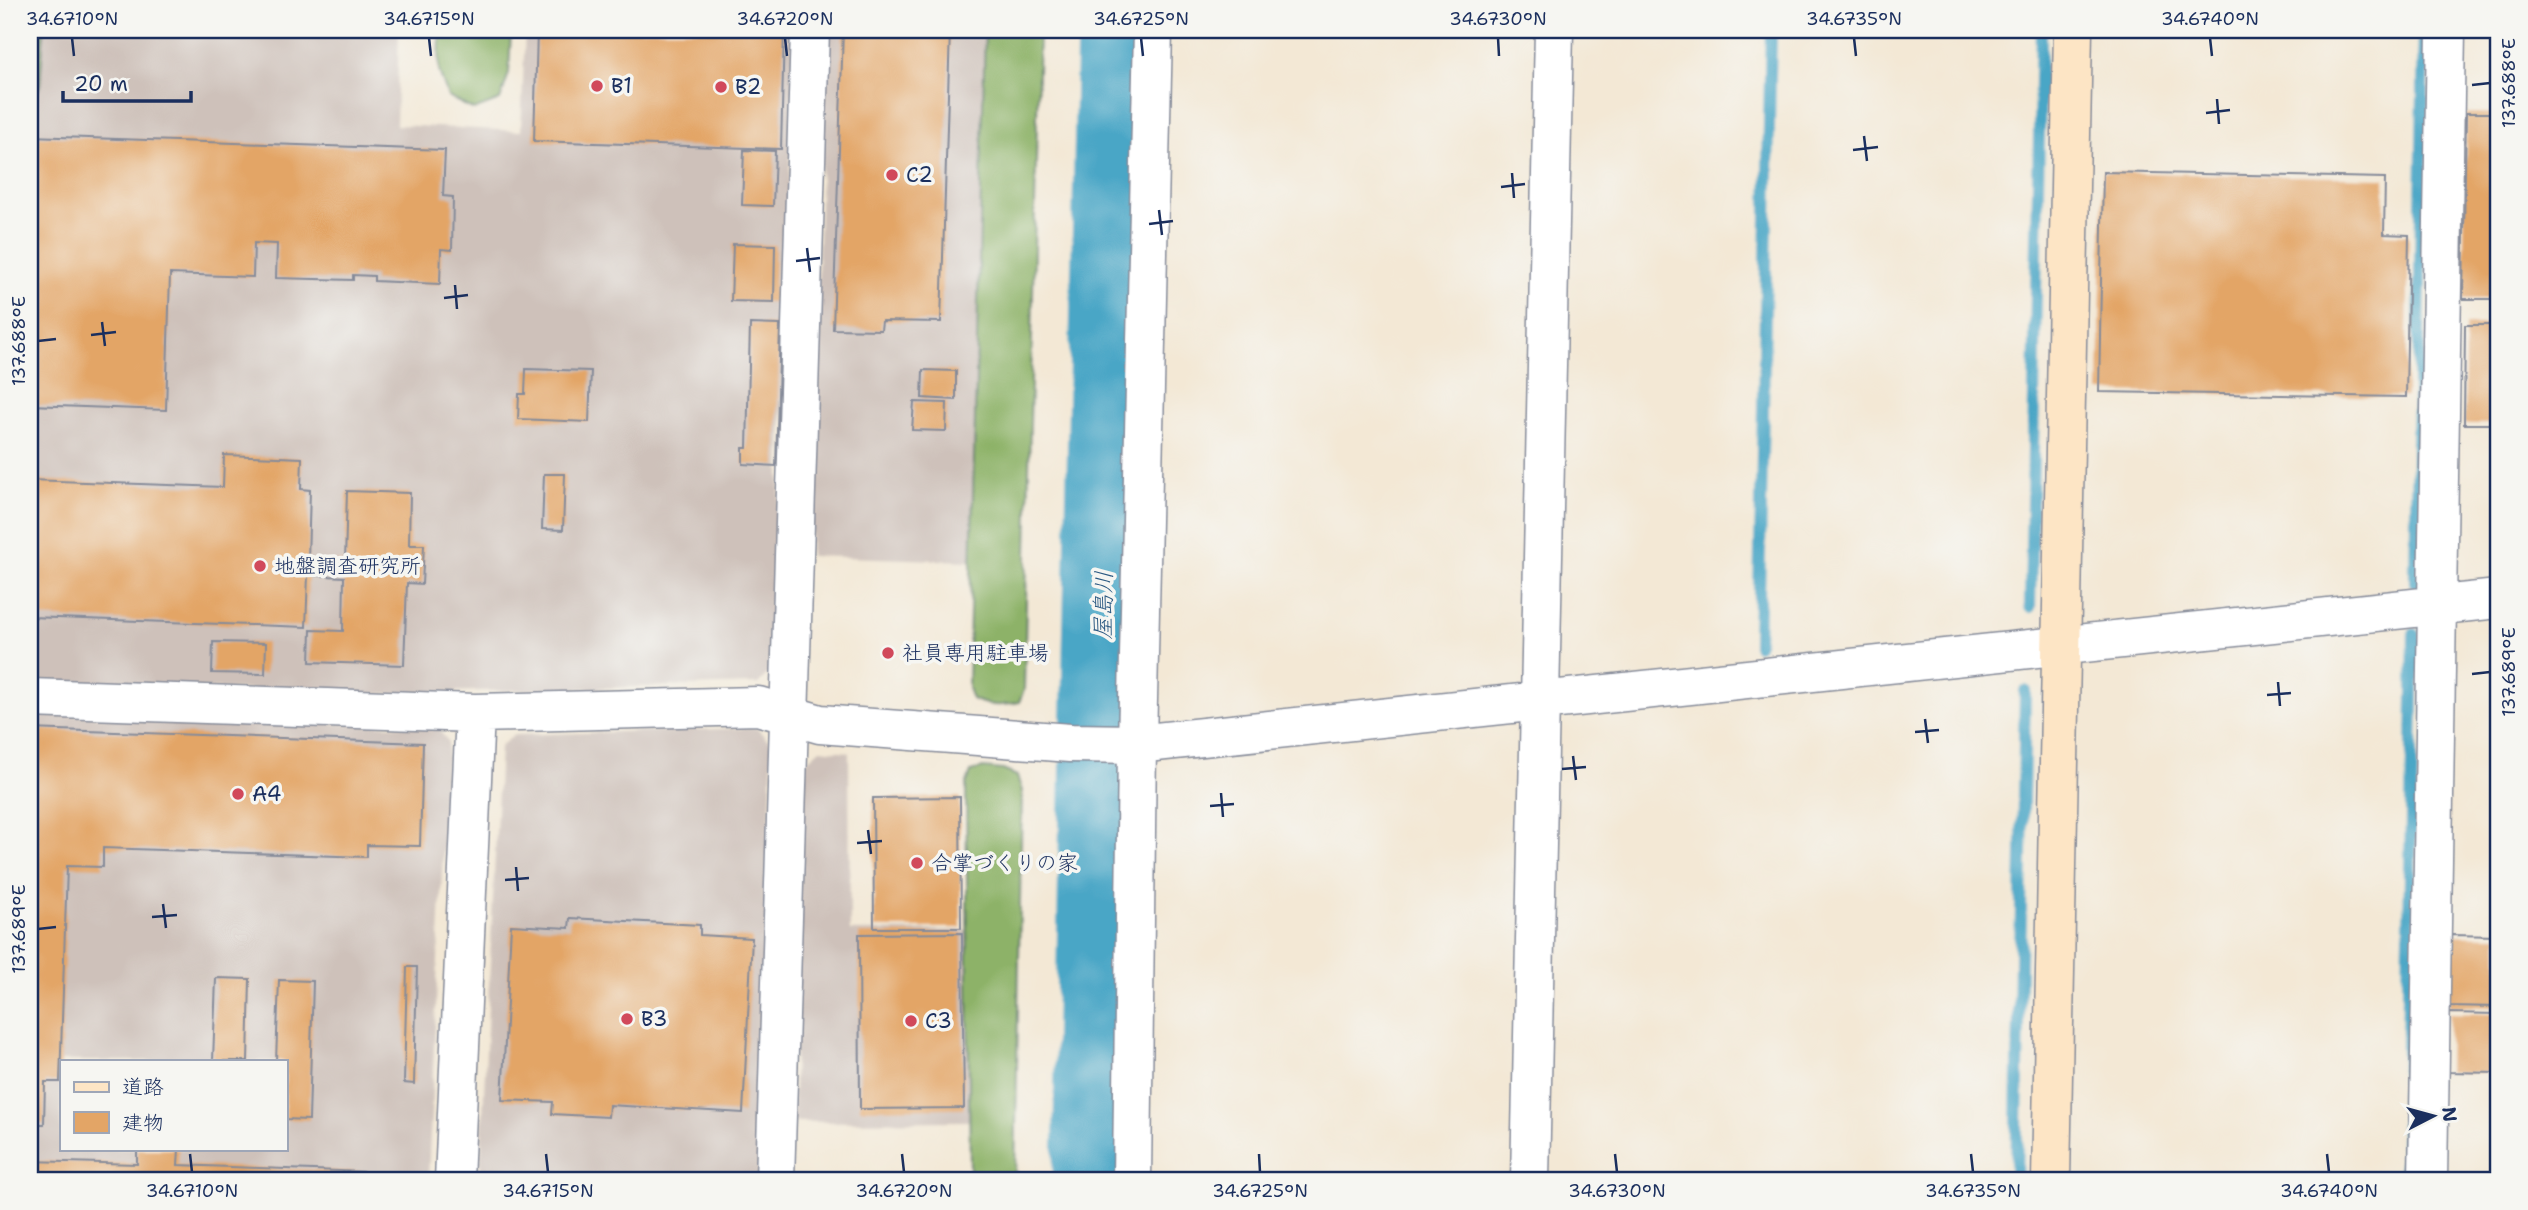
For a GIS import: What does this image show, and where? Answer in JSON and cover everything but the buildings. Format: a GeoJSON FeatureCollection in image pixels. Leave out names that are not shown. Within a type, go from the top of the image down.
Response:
{"type":"FeatureCollection","features":[{"type":"Feature","properties":{"kind":"street"},"geometry":{"type":"LineString","coordinates":[[775,1180],[810,30]]}},
{"type":"Feature","properties":{"kind":"street"},"geometry":{"type":"LineString","coordinates":[[1132,1180],[1132,744],[1153,30]]}},
{"type":"Feature","properties":{"kind":"street"},"geometry":{"type":"LineString","coordinates":[[1530,1180],[1554,30]]}},
{"type":"Feature","properties":{"kind":"street"},"geometry":{"type":"LineString","coordinates":[[2051,1180],[2073,30]]}},
{"type":"Feature","properties":{"kind":"street"},"geometry":{"type":"LineString","coordinates":[[2428,1180],[2446,30]]}},
{"type":"Feature","properties":{"kind":"street"},"geometry":{"type":"LineString","coordinates":[[30,698],[475,713],[758,706],[820,724],[1070,743],[1132,744],[2498,599]]}},
{"type":"Feature","properties":{"kind":"street"},"geometry":{"type":"LineString","coordinates":[[454,1180],[475,713]]}},
{"type":"Feature","properties":{"kind":"shaded area"},"geometry":{"type":"Polygon","coordinates":[[[30,30],[399,30],[396,125],[521,131],[525,30],[794,30],[774,667],[758,684],[366,694],[30,682],[30,30]]]}},
{"type":"Feature","properties":{"kind":"shaded area"},"geometry":{"type":"Polygon","coordinates":[[[825,30],[985,30],[971,561],[810,556],[825,30]]]}},
{"type":"Feature","properties":{"kind":"shaded area"},"geometry":{"type":"Polygon","coordinates":[[[30,714],[436,727],[448,741],[428,1180],[30,1180],[30,714]]]}},
{"type":"Feature","properties":{"kind":"shaded area"},"geometry":{"type":"Polygon","coordinates":[[[756,728],[772,744],[759,1180],[480,1180],[500,747],[513,735],[756,728]]]}},
{"type":"Feature","properties":{"kind":"shaded area"},"geometry":{"type":"Polygon","coordinates":[[[820,749],[849,752],[850,931],[968,930],[969,1121],[793,1122],[803,764],[820,749]]]}},
{"type":"Feature","properties":{"kind":"green space"},"geometry":{"type":"Polygon","coordinates":[[[30,30],[44,30],[40,85],[36,96],[30,101],[30,30]]]}},
{"type":"Feature","properties":{"kind":"green space"},"geometry":{"type":"Polygon","coordinates":[[[440,30],[511,30],[509,73],[500,100],[474,110],[448,97],[439,71],[440,30]]]}},
{"type":"Feature","properties":{"kind":"green space"},"geometry":{"type":"Polygon","coordinates":[[[985,30],[1039,30],[1024,690],[1019,702],[1001,705],[972,699],[968,688],[985,30]]]}},
{"type":"Feature","properties":{"kind":"green space"},"geometry":{"type":"Polygon","coordinates":[[[983,768],[1003,770],[1017,776],[1022,791],[1015,1180],[970,1180],[966,785],[971,772],[983,768]]]}},
{"type":"Feature","properties":{"kind":"waterway","name":"屋島川"},"geometry":{"type":"LineString","coordinates":[[1091,1180],[1115,30]]}},
{"type":"Feature","properties":{"kind":"waterway"},"geometry":{"type":"LineString","coordinates":[[1758,645],[1771,30]]}},
{"type":"Feature","properties":{"kind":"waterway"},"geometry":{"type":"LineString","coordinates":[[2030,607],[2041,30]]}},
{"type":"Feature","properties":{"kind":"waterway"},"geometry":{"type":"LineString","coordinates":[[2415,582],[2424,30]]}},
{"type":"Feature","properties":{"kind":"waterway"},"geometry":{"type":"LineString","coordinates":[[2405,1180],[2414,634]]}},
{"type":"Feature","properties":{"kind":"waterway"},"geometry":{"type":"LineString","coordinates":[[2016,1180],[2025,691]]}},
{"type":"Feature","properties":{"kind":"place","name":"B1"},"geometry":{"type":"Point","coordinates":[597,86]}},
{"type":"Feature","properties":{"kind":"place","name":"B2"},"geometry":{"type":"Point","coordinates":[721,87]}},
{"type":"Feature","properties":{"kind":"place","name":"C2"},"geometry":{"type":"Point","coordinates":[892,175]}},
{"type":"Feature","properties":{"kind":"place","name":"地盤調査研究所"},"geometry":{"type":"Point","coordinates":[260,566]}},
{"type":"Feature","properties":{"kind":"place","name":"社員専用駐車場"},"geometry":{"type":"Point","coordinates":[888,653]}},
{"type":"Feature","properties":{"kind":"place","name":"A4"},"geometry":{"type":"Point","coordinates":[238,794]}},
{"type":"Feature","properties":{"kind":"place","name":"合掌づくりの家"},"geometry":{"type":"Point","coordinates":[917,863]}},
{"type":"Feature","properties":{"kind":"place","name":"B3"},"geometry":{"type":"Point","coordinates":[627,1019]}},
{"type":"Feature","properties":{"kind":"place","name":"C3"},"geometry":{"type":"Point","coordinates":[911,1021]}}]}
